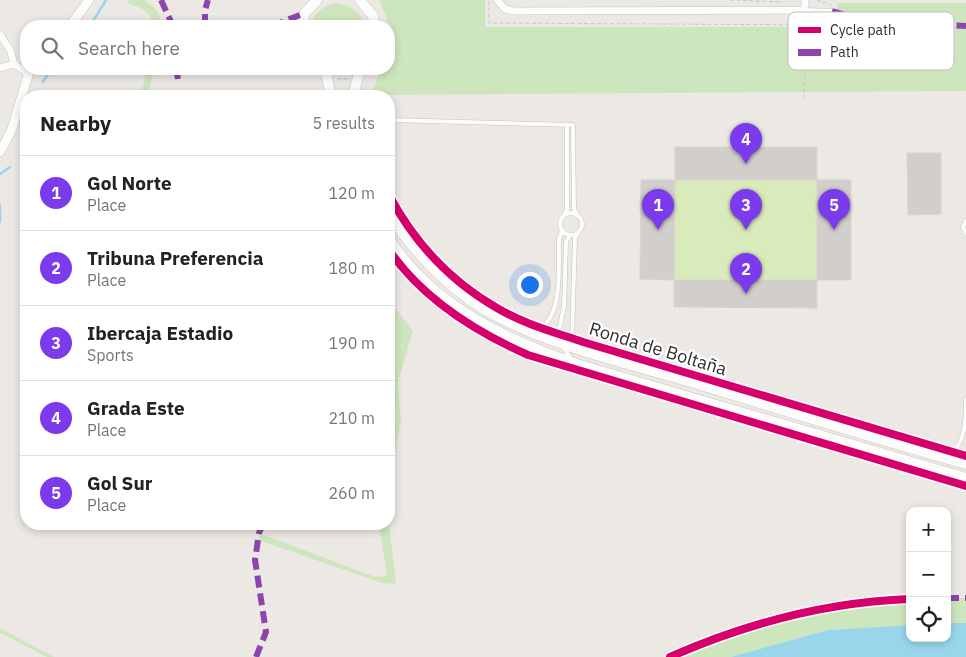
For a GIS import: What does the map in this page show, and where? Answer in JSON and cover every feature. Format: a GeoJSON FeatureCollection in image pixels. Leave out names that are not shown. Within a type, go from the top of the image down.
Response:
{"type":"FeatureCollection","features":[{"type":"Feature","properties":{"kind":"main road"},"geometry":{"type":"LineString","coordinates":[[304,20],[306,13],[316,0]]}},
{"type":"Feature","properties":{"kind":"main road"},"geometry":{"type":"LineString","coordinates":[[363,2],[374,20]]}},
{"type":"Feature","properties":{"kind":"main road"},"geometry":{"type":"LineString","coordinates":[[326,75],[329,89]]}},
{"type":"Feature","properties":{"kind":"main road"},"geometry":{"type":"LineString","coordinates":[[355,88],[358,75]]}},
{"type":"Feature","properties":{"kind":"main road","name":"Ronda de Boltaña"},"geometry":{"type":"LineString","coordinates":[[395,223],[437,273],[478,305],[503,320],[592,352],[966,464]]}},
{"type":"Feature","properties":{"kind":"main road","name":"Ronda de Boltaña"},"geometry":{"type":"LineString","coordinates":[[395,246],[427,283],[469,316],[522,344],[576,364],[966,478]]}},
{"type":"Feature","properties":{"kind":"street"},"geometry":{"type":"LineString","coordinates":[[74,20],[89,0]]}},
{"type":"Feature","properties":{"kind":"street"},"geometry":{"type":"LineString","coordinates":[[497,0],[505,8],[514,11],[805,10],[806,0]]}},
{"type":"Feature","properties":{"kind":"street"},"geometry":{"type":"LineString","coordinates":[[0,34],[11,52],[14,64]]}},
{"type":"Feature","properties":{"kind":"street"},"geometry":{"type":"LineString","coordinates":[[0,68],[14,64],[20,67]]}},
{"type":"Feature","properties":{"kind":"street"},"geometry":{"type":"LineString","coordinates":[[23,90],[28,75]]}},
{"type":"Feature","properties":{"kind":"street"},"geometry":{"type":"LineString","coordinates":[[0,152],[12,128],[20,101]]}},
{"type":"Feature","properties":{"kind":"lane"},"geometry":{"type":"LineString","coordinates":[[805,10],[832,12]]}},
{"type":"Feature","properties":{"kind":"lane"},"geometry":{"type":"LineString","coordinates":[[395,120],[573,126],[574,209],[581,223],[580,230],[575,238],[572,339],[592,352]]}},
{"type":"Feature","properties":{"kind":"lane"},"geometry":{"type":"LineString","coordinates":[[530,331],[541,328],[555,308],[559,239],[562,231],[560,222],[567,210],[567,126]]}},
{"type":"Feature","properties":{"kind":"lane"},"geometry":{"type":"LineString","coordinates":[[564,215],[570,213],[577,215]]}},
{"type":"Feature","properties":{"kind":"lane"},"geometry":{"type":"LineString","coordinates":[[966,220],[963,227],[966,233]]}},
{"type":"Feature","properties":{"kind":"lane"},"geometry":{"type":"LineString","coordinates":[[576,364],[561,342],[559,330],[564,307],[566,242],[570,234],[580,230]]}},
{"type":"Feature","properties":{"kind":"lane"},"geometry":{"type":"LineString","coordinates":[[562,231],[570,234]]}},
{"type":"Feature","properties":{"kind":"lane"},"geometry":{"type":"LineString","coordinates":[[945,458],[954,453],[962,444],[965,430],[966,399]]}},
{"type":"Feature","properties":{"kind":"path"},"geometry":{"type":"LineString","coordinates":[[489,0],[489,23],[788,25]]}},
{"type":"Feature","properties":{"kind":"path"},"geometry":{"type":"LineString","coordinates":[[730,0],[787,2]]}},
{"type":"Feature","properties":{"kind":"path"},"geometry":{"type":"LineString","coordinates":[[817,0],[822,3],[832,4],[832,12]]}},
{"type":"Feature","properties":{"kind":"path"},"geometry":{"type":"LineString","coordinates":[[804,99],[805,70]]}},
{"type":"Feature","properties":{"kind":"path"},"geometry":{"type":"LineString","coordinates":[[329,89],[343,85],[355,88]]}},
{"type":"Feature","properties":{"kind":"green space"},"geometry":{"type":"Polygon","coordinates":[[[128,0],[144,0],[158,11],[160,20],[150,20],[151,16],[141,8],[127,3],[128,0]]]}},
{"type":"Feature","properties":{"kind":"green space"},"geometry":{"type":"Polygon","coordinates":[[[379,0],[485,0],[485,27],[788,27],[788,70],[954,70],[954,12],[837,12],[837,3],[966,3],[966,91],[395,95],[395,90],[374,90],[378,75],[395,75],[395,20],[387,20],[379,0]]]}},
{"type":"Feature","properties":{"kind":"green space"},"geometry":{"type":"Polygon","coordinates":[[[337,3],[347,5],[355,10],[362,20],[313,20],[320,10],[328,5],[337,3]]]}},
{"type":"Feature","properties":{"kind":"green space"},"geometry":{"type":"Polygon","coordinates":[[[146,75],[153,75],[149,90],[142,90],[146,75]]]}},
{"type":"Feature","properties":{"kind":"green space"},"geometry":{"type":"Polygon","coordinates":[[[675,147],[817,147],[817,180],[851,180],[851,280],[817,280],[817,308],[674,307],[674,280],[640,279],[641,180],[675,180],[675,147]]]}},
{"type":"Feature","properties":{"kind":"green space"},"geometry":{"type":"Polygon","coordinates":[[[395,308],[413,331],[398,381],[401,423],[395,452],[395,308]]]}},
{"type":"Feature","properties":{"kind":"green space"},"geometry":{"type":"Polygon","coordinates":[[[380,530],[390,530],[396,584],[382,583],[258,540],[259,533],[375,577],[387,576],[380,530]]]}},
{"type":"Feature","properties":{"kind":"green space"},"geometry":{"type":"Polygon","coordinates":[[[951,598],[966,598],[966,623],[951,623],[951,598]]]}},
{"type":"Feature","properties":{"kind":"green space"},"geometry":{"type":"Polygon","coordinates":[[[906,599],[906,625],[828,630],[731,657],[670,657],[727,634],[757,625],[817,610],[879,601],[906,599]]]}},
{"type":"Feature","properties":{"kind":"green space"},"geometry":{"type":"Polygon","coordinates":[[[0,628],[54,657],[47,657],[0,633],[0,628]]]}},
{"type":"Feature","properties":{"kind":"water"},"geometry":{"type":"Polygon","coordinates":[[[951,623],[966,623],[966,657],[731,657],[828,630],[906,625],[906,642],[951,642],[951,623]]]}},
{"type":"Feature","properties":{"kind":"building"},"geometry":{"type":"Polygon","coordinates":[[[675,147],[817,147],[817,180],[675,180],[675,147]]]}},
{"type":"Feature","properties":{"kind":"building"},"geometry":{"type":"Polygon","coordinates":[[[907,153],[941,153],[941,214],[908,215],[907,153]]]}},
{"type":"Feature","properties":{"kind":"building"},"geometry":{"type":"Polygon","coordinates":[[[641,180],[675,180],[674,280],[640,279],[641,180]]]}},
{"type":"Feature","properties":{"kind":"building"},"geometry":{"type":"Polygon","coordinates":[[[817,180],[851,180],[851,280],[817,280],[817,180]]]}},
{"type":"Feature","properties":{"kind":"building"},"geometry":{"type":"Polygon","coordinates":[[[674,280],[817,280],[817,308],[674,307],[674,280]]]}},
{"type":"Feature","properties":{"kind":"waterway"},"geometry":{"type":"LineString","coordinates":[[94,20],[106,0]]}},
{"type":"Feature","properties":{"kind":"waterway"},"geometry":{"type":"LineString","coordinates":[[43,82],[47,75]]}},
{"type":"Feature","properties":{"kind":"waterway"},"geometry":{"type":"LineString","coordinates":[[0,174],[10,167]]}},
{"type":"Feature","properties":{"kind":"waterway"},"geometry":{"type":"LineString","coordinates":[[0,205],[0,222]]}},
{"type":"Feature","properties":{"kind":"marked path"},"geometry":{"type":"LineString","coordinates":[[161,0],[170,20]]}},
{"type":"Feature","properties":{"kind":"marked path"},"geometry":{"type":"LineString","coordinates":[[205,20],[208,0]]}},
{"type":"Feature","properties":{"kind":"marked path"},"geometry":{"type":"LineString","coordinates":[[287,20],[305,13]]}},
{"type":"Feature","properties":{"kind":"marked path"},"geometry":{"type":"LineString","coordinates":[[954,25],[966,26]]}},
{"type":"Feature","properties":{"kind":"marked path"},"geometry":{"type":"LineString","coordinates":[[177,75],[178,79]]}},
{"type":"Feature","properties":{"kind":"marked path"},"geometry":{"type":"LineString","coordinates":[[256,657],[266,632],[255,560],[260,530]]}},
{"type":"Feature","properties":{"kind":"marked path"},"geometry":{"type":"LineString","coordinates":[[951,598],[966,598]]}},
{"type":"Feature","properties":{"kind":"cycle path"},"geometry":{"type":"LineString","coordinates":[[395,205],[410,229],[449,273],[480,297],[518,319],[583,342],[966,456]]}},
{"type":"Feature","properties":{"kind":"cycle path"},"geometry":{"type":"LineString","coordinates":[[395,258],[417,283],[451,312],[489,336],[528,355],[966,486]]}},
{"type":"Feature","properties":{"kind":"cycle path"},"geometry":{"type":"LineString","coordinates":[[670,657],[727,634],[787,617],[848,605],[906,599]]}},
{"type":"Feature","properties":{"kind":"place","name":"Grada Este"},"geometry":{"type":"Point","coordinates":[746,164]}},
{"type":"Feature","properties":{"kind":"place","name":"Gol Norte"},"geometry":{"type":"Point","coordinates":[658,230]}},
{"type":"Feature","properties":{"kind":"place","name":"Ibercaja Estadio"},"geometry":{"type":"Point","coordinates":[746,230]}},
{"type":"Feature","properties":{"kind":"place","name":"Gol Sur"},"geometry":{"type":"Point","coordinates":[834,230]}},
{"type":"Feature","properties":{"kind":"place","name":"Tribuna Preferencia"},"geometry":{"type":"Point","coordinates":[746,294]}}]}
